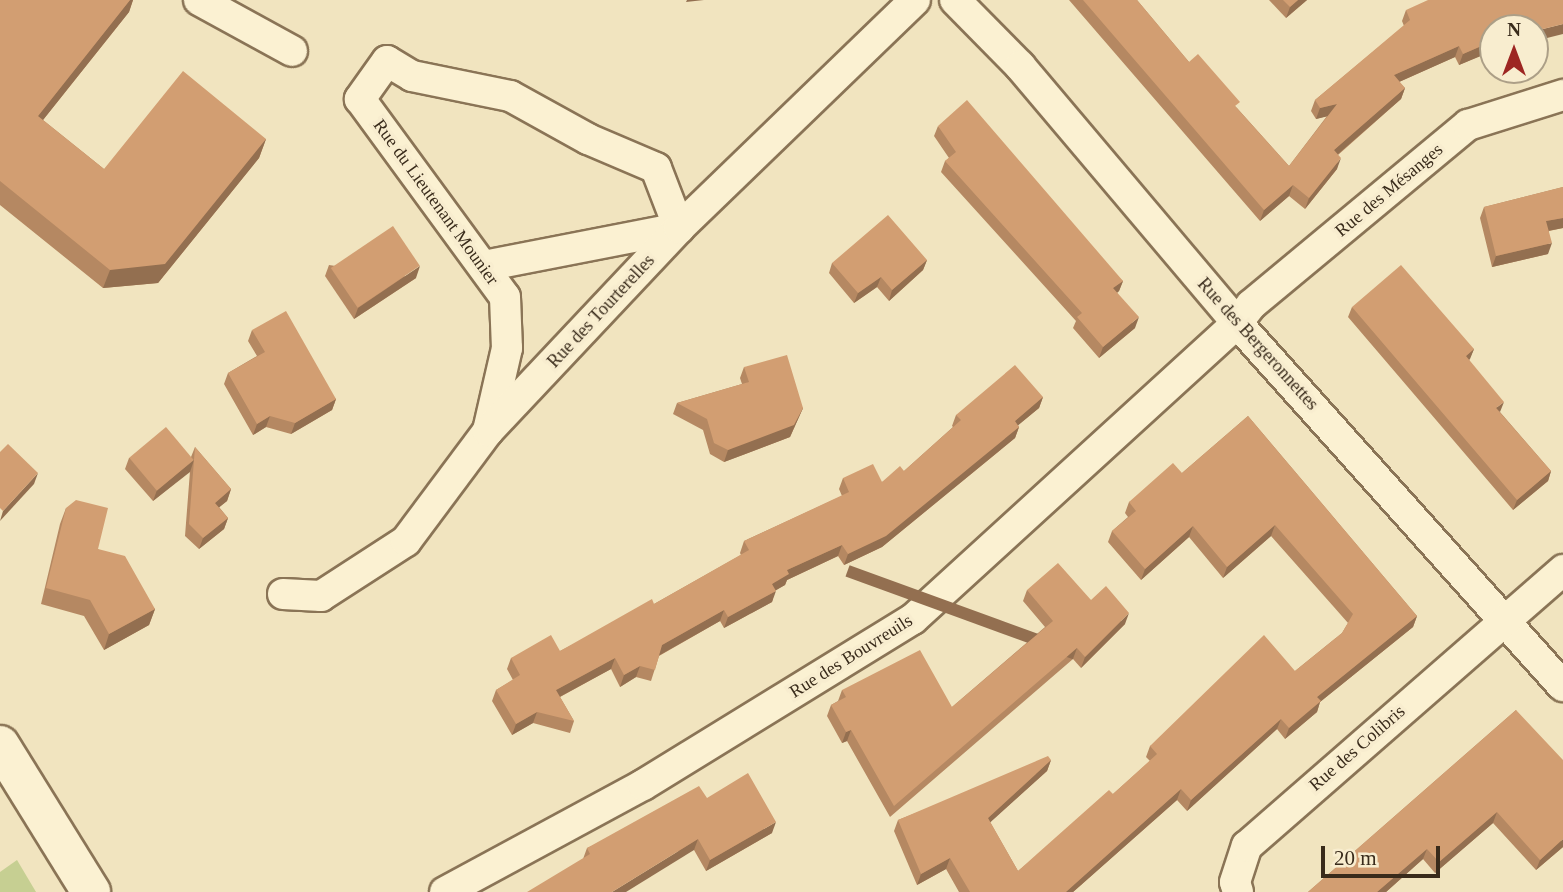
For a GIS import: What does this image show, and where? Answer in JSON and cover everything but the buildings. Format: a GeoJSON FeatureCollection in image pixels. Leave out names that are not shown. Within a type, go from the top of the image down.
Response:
{"type":"FeatureCollection","features":[{"type":"Feature","properties":{"kind":"main road"},"geometry":{"type":"LineString","coordinates":[[0,746],[91,892]]}},
{"type":"Feature","properties":{"kind":"street"},"geometry":{"type":"LineString","coordinates":[[199,0],[292,51]]}},
{"type":"Feature","properties":{"kind":"street","name":"Rue des Tourterelles"},"geometry":{"type":"LineString","coordinates":[[283,594],[321,596],[406,541],[488,431],[679,228],[915,0]]}},
{"type":"Feature","properties":{"kind":"street","name":"Rue des Bergeronnettes"},"geometry":{"type":"LineString","coordinates":[[955,0],[1020,66],[1237,323],[1563,686]]}},
{"type":"Feature","properties":{"kind":"street","name":"Rue du Lieutenant Mounier"},"geometry":{"type":"LineString","coordinates":[[488,431],[507,348],[505,297],[360,99],[387,61],[412,76],[510,96],[588,139],[656,168],[679,228]]}},
{"type":"Feature","properties":{"kind":"street","name":"Rue des Mésanges"},"geometry":{"type":"LineString","coordinates":[[1237,323],[1251,305],[1468,125],[1563,95]]}},
{"type":"Feature","properties":{"kind":"street"},"geometry":{"type":"LineString","coordinates":[[484,266],[679,228]]}},
{"type":"Feature","properties":{"kind":"street","name":"Rue des Bouvreuils"},"geometry":{"type":"LineString","coordinates":[[445,892],[643,786],[913,619],[1237,323]]}},
{"type":"Feature","properties":{"kind":"street","name":"Rue des Colibris"},"geometry":{"type":"LineString","coordinates":[[1238,892],[1235,883],[1247,846],[1563,570]]}},
{"type":"Feature","properties":{"kind":"green space"},"geometry":{"type":"Polygon","coordinates":[[[17,860],[36,892],[0,892],[0,872],[17,860]]]}}]}
